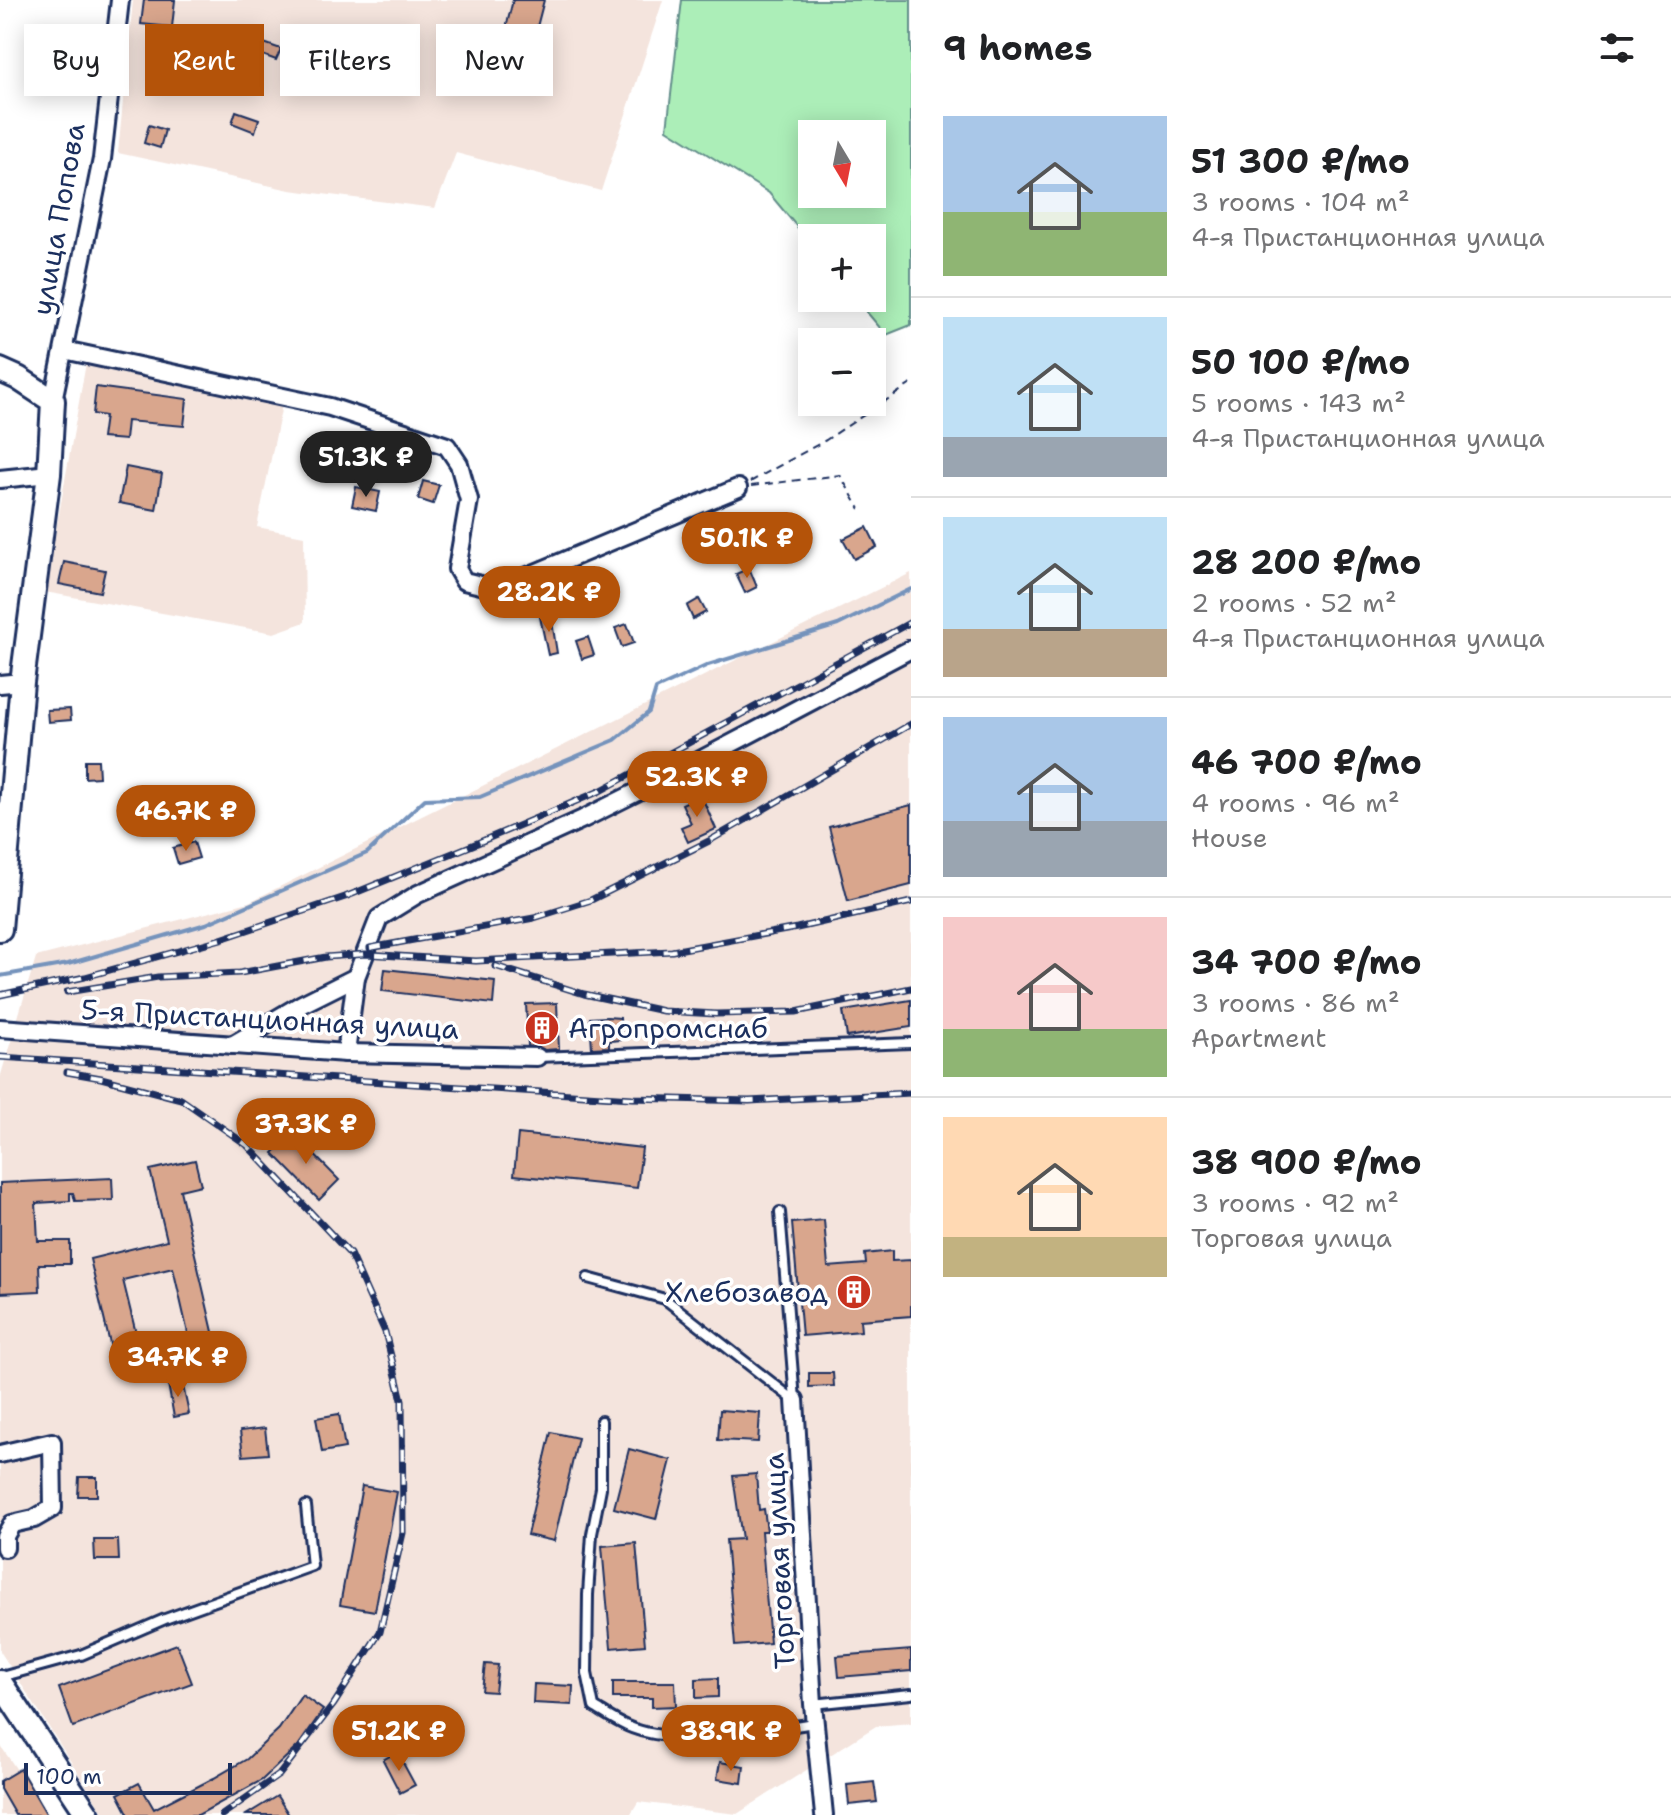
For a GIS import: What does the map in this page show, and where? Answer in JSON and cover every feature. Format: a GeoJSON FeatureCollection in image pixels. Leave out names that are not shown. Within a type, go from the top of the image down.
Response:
{"type":"FeatureCollection","features":[{"type":"Feature","properties":{"kind":"street","name":"улица Попова"},"geometry":{"type":"LineString","coordinates":[[53,401],[102,159],[120,0]]}},
{"type":"Feature","properties":{"kind":"street"},"geometry":{"type":"LineString","coordinates":[[64,350],[330,407],[447,446],[459,464],[469,500],[457,569],[464,581],[479,586],[514,582],[738,488]]}},
{"type":"Feature","properties":{"kind":"street"},"geometry":{"type":"LineString","coordinates":[[0,370],[53,401],[49,474],[11,683],[0,929]]}},
{"type":"Feature","properties":{"kind":"street"},"geometry":{"type":"LineString","coordinates":[[0,479],[49,474]]}},
{"type":"Feature","properties":{"kind":"street"},"geometry":{"type":"LineString","coordinates":[[346,1053],[356,977],[379,918],[418,894],[596,813],[911,649]]}},
{"type":"Feature","properties":{"kind":"street"},"geometry":{"type":"LineString","coordinates":[[231,1046],[302,1004],[356,977]]}},
{"type":"Feature","properties":{"kind":"street","name":"5-я Пристанционная улица"},"geometry":{"type":"LineString","coordinates":[[0,1028],[346,1053],[537,1057]]}},
{"type":"Feature","properties":{"kind":"street","name":"Торговая улица"},"geometry":{"type":"LineString","coordinates":[[795,1400],[813,1704],[824,1815]]}},
{"type":"Feature","properties":{"kind":"street"},"geometry":{"type":"LineString","coordinates":[[0,1454],[52,1442],[53,1508],[34,1519],[12,1524],[5,1536],[5,1548]]}},
{"type":"Feature","properties":{"kind":"street"},"geometry":{"type":"LineString","coordinates":[[0,1680],[88,1815]]}},
{"type":"Feature","properties":{"kind":"lane"},"geometry":{"type":"LineString","coordinates":[[537,1057],[911,1043]]}},
{"type":"Feature","properties":{"kind":"lane"},"geometry":{"type":"LineString","coordinates":[[780,1212],[795,1400]]}},
{"type":"Feature","properties":{"kind":"lane"},"geometry":{"type":"LineString","coordinates":[[588,1278],[665,1299],[795,1400]]}},
{"type":"Feature","properties":{"kind":"lane"},"geometry":{"type":"LineString","coordinates":[[601,1421],[601,1488],[592,1534],[588,1595],[587,1673],[594,1707],[628,1727],[669,1736],[745,1734],[815,1723]]}},
{"type":"Feature","properties":{"kind":"lane"},"geometry":{"type":"LineString","coordinates":[[0,1680],[81,1655],[165,1619],[312,1566],[306,1506]]}},
{"type":"Feature","properties":{"kind":"lane"},"geometry":{"type":"LineString","coordinates":[[813,1704],[911,1694]]}},
{"type":"Feature","properties":{"kind":"path"},"geometry":{"type":"LineString","coordinates":[[738,488],[826,440],[911,384]]}},
{"type":"Feature","properties":{"kind":"path"},"geometry":{"type":"LineString","coordinates":[[738,488],[840,475],[860,509]]}},
{"type":"Feature","properties":{"kind":"shaded area"},"geometry":{"type":"Polygon","coordinates":[[[133,0],[663,0],[601,191],[456,153],[435,208],[290,190],[118,153],[124,96],[129,96],[133,0]]]}},
{"type":"Feature","properties":{"kind":"shaded area"},"geometry":{"type":"Polygon","coordinates":[[[86,363],[282,405],[257,527],[304,536],[305,622],[274,633],[45,592],[86,363]]]}},
{"type":"Feature","properties":{"kind":"shaded area"},"geometry":{"type":"Polygon","coordinates":[[[911,573],[911,1723],[876,1726],[737,1814],[638,1802],[630,1815],[105,1815],[0,1651],[0,1078],[36,957],[249,902],[911,573]]]}},
{"type":"Feature","properties":{"kind":"shaded area"},"geometry":{"type":"Polygon","coordinates":[[[0,1745],[15,1767],[46,1815],[0,1815],[0,1745]]]}},
{"type":"Feature","properties":{"kind":"green space"},"geometry":{"type":"Polygon","coordinates":[[[682,0],[911,0],[911,325],[886,335],[886,328],[880,328],[867,312],[886,312],[886,224],[798,224],[798,228],[769,193],[667,129],[682,0]]]}},
{"type":"Feature","properties":{"kind":"building"},"geometry":{"type":"Polygon","coordinates":[[[144,0],[175,0],[172,24],[141,24],[144,0]]]}},
{"type":"Feature","properties":{"kind":"building"},"geometry":{"type":"Polygon","coordinates":[[[513,0],[544,0],[538,24],[507,24],[513,0]]]}},
{"type":"Feature","properties":{"kind":"building"},"geometry":{"type":"Polygon","coordinates":[[[264,43],[280,49],[276,60],[264,56],[264,43]]]}},
{"type":"Feature","properties":{"kind":"building"},"geometry":{"type":"Polygon","coordinates":[[[236,111],[259,119],[255,132],[232,123],[236,111]]]}},
{"type":"Feature","properties":{"kind":"building"},"geometry":{"type":"Polygon","coordinates":[[[149,125],[165,130],[160,148],[144,143],[149,125]]]}},
{"type":"Feature","properties":{"kind":"building"},"geometry":{"type":"Polygon","coordinates":[[[96,387],[187,399],[184,426],[127,421],[125,440],[102,438],[105,416],[93,414],[96,387]]]}},
{"type":"Feature","properties":{"kind":"building"},"geometry":{"type":"Polygon","coordinates":[[[126,467],[162,474],[156,510],[119,503],[126,467]]]}},
{"type":"Feature","properties":{"kind":"building"},"geometry":{"type":"Polygon","coordinates":[[[423,481],[439,485],[433,504],[418,499],[423,481]]]}},
{"type":"Feature","properties":{"kind":"building"},"geometry":{"type":"Polygon","coordinates":[[[356,487],[380,492],[376,511],[352,506],[356,487]]]}},
{"type":"Feature","properties":{"kind":"building"},"geometry":{"type":"Polygon","coordinates":[[[867,527],[877,547],[854,559],[843,539],[867,527]]]}},
{"type":"Feature","properties":{"kind":"building"},"geometry":{"type":"Polygon","coordinates":[[[64,562],[105,570],[100,592],[59,584],[64,562]]]}},
{"type":"Feature","properties":{"kind":"building"},"geometry":{"type":"Polygon","coordinates":[[[749,568],[757,587],[745,593],[736,574],[749,568]]]}},
{"type":"Feature","properties":{"kind":"building"},"geometry":{"type":"Polygon","coordinates":[[[699,599],[706,612],[693,619],[687,606],[699,599]]]}},
{"type":"Feature","properties":{"kind":"building"},"geometry":{"type":"Polygon","coordinates":[[[551,615],[557,653],[548,655],[540,617],[551,615]]]}},
{"type":"Feature","properties":{"kind":"building"},"geometry":{"type":"Polygon","coordinates":[[[627,624],[634,643],[622,647],[615,628],[627,624]]]}},
{"type":"Feature","properties":{"kind":"building"},"geometry":{"type":"Polygon","coordinates":[[[588,637],[594,655],[582,659],[576,641],[588,637]]]}},
{"type":"Feature","properties":{"kind":"building"},"geometry":{"type":"Polygon","coordinates":[[[70,709],[71,720],[48,722],[47,710],[70,709]]]}},
{"type":"Feature","properties":{"kind":"building"},"geometry":{"type":"Polygon","coordinates":[[[85,760],[98,760],[99,777],[85,778],[85,760]]]}},
{"type":"Feature","properties":{"kind":"building"},"geometry":{"type":"Polygon","coordinates":[[[173,791],[183,816],[156,826],[147,802],[173,791]]]}},
{"type":"Feature","properties":{"kind":"building"},"geometry":{"type":"Polygon","coordinates":[[[701,795],[716,829],[688,842],[681,827],[691,823],[682,804],[701,795]]]}},
{"type":"Feature","properties":{"kind":"building"},"geometry":{"type":"Polygon","coordinates":[[[911,805],[911,885],[848,901],[829,827],[911,805]]]}},
{"type":"Feature","properties":{"kind":"building"},"geometry":{"type":"Polygon","coordinates":[[[194,842],[199,858],[178,864],[173,848],[194,842]]]}},
{"type":"Feature","properties":{"kind":"building"},"geometry":{"type":"Polygon","coordinates":[[[385,969],[495,981],[493,1004],[382,991],[385,969]]]}},
{"type":"Feature","properties":{"kind":"building"},"geometry":{"type":"Polygon","coordinates":[[[911,1000],[911,1027],[847,1037],[843,1011],[911,1000]]]}},
{"type":"Feature","properties":{"kind":"building","name":"Агропромснаб"},"geometry":{"type":"Polygon","coordinates":[[[557,1003],[559,1049],[528,1046],[526,1004],[557,1003]]]}},
{"type":"Feature","properties":{"kind":"building"},"geometry":{"type":"Polygon","coordinates":[[[590,1018],[620,1018],[621,1040],[609,1041],[609,1047],[592,1048],[590,1018]]]}},
{"type":"Feature","properties":{"kind":"building"},"geometry":{"type":"Polygon","coordinates":[[[293,1133],[339,1180],[319,1200],[273,1153],[293,1133]]]}},
{"type":"Feature","properties":{"kind":"building"},"geometry":{"type":"Polygon","coordinates":[[[518,1134],[642,1148],[637,1188],[514,1175],[518,1134]]]}},
{"type":"Feature","properties":{"kind":"building"},"geometry":{"type":"Polygon","coordinates":[[[195,1160],[201,1185],[180,1190],[214,1336],[190,1342],[173,1268],[123,1280],[141,1354],[114,1361],[90,1259],[167,1240],[150,1170],[195,1160]]]}},
{"type":"Feature","properties":{"kind":"building"},"geometry":{"type":"Polygon","coordinates":[[[112,1178],[113,1200],[75,1201],[73,1193],[70,1193],[70,1201],[36,1203],[38,1241],[70,1241],[70,1264],[39,1264],[40,1291],[0,1293],[0,1183],[112,1178]]]}},
{"type":"Feature","properties":{"kind":"building","name":"Хлебозавод"},"geometry":{"type":"Polygon","coordinates":[[[824,1220],[828,1267],[866,1264],[865,1254],[892,1251],[892,1261],[911,1260],[911,1316],[860,1320],[861,1331],[802,1336],[792,1223],[824,1220]]]}},
{"type":"Feature","properties":{"kind":"building"},"geometry":{"type":"Polygon","coordinates":[[[809,1373],[833,1373],[834,1386],[809,1387],[809,1373]]]}},
{"type":"Feature","properties":{"kind":"building"},"geometry":{"type":"Polygon","coordinates":[[[182,1381],[189,1414],[174,1417],[168,1384],[182,1381]]]}},
{"type":"Feature","properties":{"kind":"building"},"geometry":{"type":"Polygon","coordinates":[[[720,1410],[760,1413],[758,1442],[718,1440],[720,1410]]]}},
{"type":"Feature","properties":{"kind":"building"},"geometry":{"type":"Polygon","coordinates":[[[339,1414],[345,1448],[322,1452],[316,1418],[339,1414]]]}},
{"type":"Feature","properties":{"kind":"building"},"geometry":{"type":"Polygon","coordinates":[[[265,1428],[268,1454],[243,1456],[240,1431],[265,1428]]]}},
{"type":"Feature","properties":{"kind":"building"},"geometry":{"type":"Polygon","coordinates":[[[551,1432],[578,1438],[554,1541],[527,1535],[551,1432]]]}},
{"type":"Feature","properties":{"kind":"building"},"geometry":{"type":"Polygon","coordinates":[[[629,1449],[671,1460],[656,1519],[614,1508],[629,1449]]]}},
{"type":"Feature","properties":{"kind":"building"},"geometry":{"type":"Polygon","coordinates":[[[756,1474],[759,1510],[764,1509],[767,1531],[761,1531],[770,1643],[735,1646],[726,1540],[742,1539],[733,1476],[756,1474]]]}},
{"type":"Feature","properties":{"kind":"building"},"geometry":{"type":"Polygon","coordinates":[[[79,1477],[97,1477],[97,1496],[78,1496],[79,1477]]]}},
{"type":"Feature","properties":{"kind":"building"},"geometry":{"type":"Polygon","coordinates":[[[362,1486],[397,1492],[375,1611],[340,1605],[362,1486]]]}},
{"type":"Feature","properties":{"kind":"building"},"geometry":{"type":"Polygon","coordinates":[[[94,1540],[118,1540],[119,1560],[95,1560],[94,1540]]]}},
{"type":"Feature","properties":{"kind":"building"},"geometry":{"type":"Polygon","coordinates":[[[636,1543],[645,1645],[611,1648],[602,1546],[636,1543]]]}},
{"type":"Feature","properties":{"kind":"building"},"geometry":{"type":"Polygon","coordinates":[[[177,1644],[192,1683],[73,1727],[59,1688],[177,1644]]]}},
{"type":"Feature","properties":{"kind":"building"},"geometry":{"type":"Polygon","coordinates":[[[911,1650],[911,1671],[839,1677],[837,1656],[911,1650]]]}},
{"type":"Feature","properties":{"kind":"building"},"geometry":{"type":"Polygon","coordinates":[[[485,1664],[498,1665],[495,1692],[482,1691],[485,1664]]]}},
{"type":"Feature","properties":{"kind":"building"},"geometry":{"type":"Polygon","coordinates":[[[718,1678],[718,1697],[696,1698],[696,1679],[718,1678]]]}},
{"type":"Feature","properties":{"kind":"building"},"geometry":{"type":"Polygon","coordinates":[[[613,1682],[675,1682],[676,1706],[652,1707],[652,1698],[613,1698],[613,1682]]]}},
{"type":"Feature","properties":{"kind":"building"},"geometry":{"type":"Polygon","coordinates":[[[534,1684],[573,1686],[572,1705],[533,1703],[534,1684]]]}},
{"type":"Feature","properties":{"kind":"building"},"geometry":{"type":"Polygon","coordinates":[[[302,1695],[323,1710],[298,1746],[262,1780],[198,1815],[129,1815],[118,1794],[139,1783],[154,1809],[214,1778],[247,1759],[279,1729],[302,1695]]]}},
{"type":"Feature","properties":{"kind":"building"},"geometry":{"type":"Polygon","coordinates":[[[397,1752],[415,1785],[400,1793],[383,1760],[397,1752]]]}},
{"type":"Feature","properties":{"kind":"building"},"geometry":{"type":"Polygon","coordinates":[[[720,1762],[744,1766],[742,1783],[717,1779],[720,1762]]]}},
{"type":"Feature","properties":{"kind":"building"},"geometry":{"type":"Polygon","coordinates":[[[20,1769],[47,1815],[15,1815],[0,1789],[0,1781],[20,1769]]]}},
{"type":"Feature","properties":{"kind":"building"},"geometry":{"type":"Polygon","coordinates":[[[874,1782],[877,1802],[849,1805],[847,1785],[874,1782]]]}},
{"type":"Feature","properties":{"kind":"building"},"geometry":{"type":"Polygon","coordinates":[[[277,1796],[289,1815],[246,1815],[277,1796]]]}},
{"type":"Feature","properties":{"kind":"waterway"},"geometry":{"type":"LineString","coordinates":[[0,976],[68,964],[206,924],[367,853],[425,799],[480,797],[615,740],[649,712],[656,689],[708,665],[838,625],[911,589]]}},
{"type":"Feature","properties":{"kind":"railway"},"geometry":{"type":"LineString","coordinates":[[0,995],[85,977],[221,939],[345,897],[475,844],[600,791],[911,622]]}},
{"type":"Feature","properties":{"kind":"railway"},"geometry":{"type":"LineString","coordinates":[[370,948],[534,918],[591,900],[709,841],[911,724]]}},
{"type":"Feature","properties":{"kind":"railway"},"geometry":{"type":"LineString","coordinates":[[67,992],[158,977],[240,973],[326,957],[366,954],[476,961],[672,951],[797,928],[911,902]]}},
{"type":"Feature","properties":{"kind":"railway"},"geometry":{"type":"LineString","coordinates":[[495,966],[584,994],[663,1011],[716,1014],[796,1012],[911,988]]}},
{"type":"Feature","properties":{"kind":"railway"},"geometry":{"type":"LineString","coordinates":[[0,1057],[632,1098],[749,1101],[911,1093]]}},
{"type":"Feature","properties":{"kind":"railway"},"geometry":{"type":"LineString","coordinates":[[67,1072],[181,1099],[247,1145],[350,1254],[385,1332],[402,1400],[403,1533],[380,1632],[334,1704],[279,1775],[222,1815]]}},
{"type":"Feature","properties":{"kind":"place","name":"Агропромснаб"},"geometry":{"type":"Point","coordinates":[542,1028]}},
{"type":"Feature","properties":{"kind":"place","name":"Хлебозавод"},"geometry":{"type":"Point","coordinates":[854,1292]}}]}
